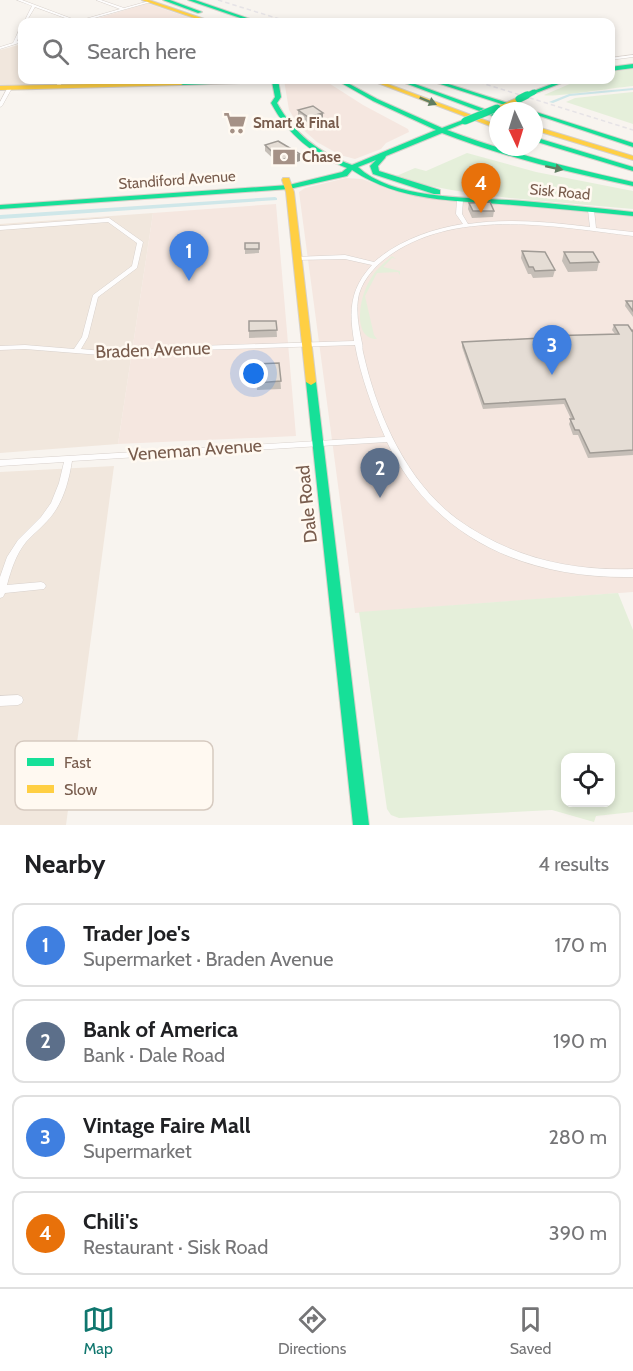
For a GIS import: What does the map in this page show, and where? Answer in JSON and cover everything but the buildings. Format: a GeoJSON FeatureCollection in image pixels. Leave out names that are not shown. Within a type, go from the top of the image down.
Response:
{"type":"FeatureCollection","features":[{"type":"Feature","properties":{"kind":"main road"},"geometry":{"type":"LineString","coordinates":[[165,0],[231,18]]}},
{"type":"Feature","properties":{"kind":"main road"},"geometry":{"type":"LineString","coordinates":[[190,0],[233,18]]}},
{"type":"Feature","properties":{"kind":"main road"},"geometry":{"type":"LineString","coordinates":[[146,1],[198,18]]}},
{"type":"Feature","properties":{"kind":"main road"},"geometry":{"type":"LineString","coordinates":[[615,68],[633,66]]}},
{"type":"Feature","properties":{"kind":"main road"},"geometry":{"type":"LineString","coordinates":[[5,88],[48,84]]}},
{"type":"Feature","properties":{"kind":"main road","name":"Sisk Road"},"geometry":{"type":"LineString","coordinates":[[276,84],[278,98],[274,103],[280,117],[293,133],[313,148],[352,168],[403,184],[485,200]]}},
{"type":"Feature","properties":{"kind":"main road"},"geometry":{"type":"LineString","coordinates":[[346,84],[380,105],[439,132],[513,159],[633,184]]}},
{"type":"Feature","properties":{"kind":"main road"},"geometry":{"type":"LineString","coordinates":[[384,84],[489,124]]}},
{"type":"Feature","properties":{"kind":"main road"},"geometry":{"type":"LineString","coordinates":[[412,84],[489,109]]}},
{"type":"Feature","properties":{"kind":"main road"},"geometry":{"type":"LineString","coordinates":[[444,84],[502,102]]}},
{"type":"Feature","properties":{"kind":"main road","name":"Standiford Avenue"},"geometry":{"type":"LineString","coordinates":[[512,102],[555,84]]}},
{"type":"Feature","properties":{"kind":"main road","name":"Standiford Avenue"},"geometry":{"type":"LineString","coordinates":[[0,203],[288,184],[329,171],[352,168],[439,132],[489,115]]}},
{"type":"Feature","properties":{"kind":"main road"},"geometry":{"type":"LineString","coordinates":[[543,116],[633,145]]}},
{"type":"Feature","properties":{"kind":"main road"},"geometry":{"type":"LineString","coordinates":[[543,131],[633,159]]}},
{"type":"Feature","properties":{"kind":"main road"},"geometry":{"type":"LineString","coordinates":[[543,142],[633,169]]}},
{"type":"Feature","properties":{"kind":"main road"},"geometry":{"type":"LineString","coordinates":[[313,148],[315,152],[332,163],[333,166],[329,171]]}},
{"type":"Feature","properties":{"kind":"main road"},"geometry":{"type":"LineString","coordinates":[[384,156],[374,166],[376,172],[443,193]]}},
{"type":"Feature","properties":{"kind":"main road","name":"Standiford Avenue"},"geometry":{"type":"LineString","coordinates":[[0,207],[257,190],[344,174],[352,168]]}},
{"type":"Feature","properties":{"kind":"main road","name":"Sisk Road"},"geometry":{"type":"LineString","coordinates":[[352,168],[358,174],[372,180],[418,194],[460,200],[485,200],[633,214]]}},
{"type":"Feature","properties":{"kind":"main road"},"geometry":{"type":"LineString","coordinates":[[288,184],[301,187],[348,177],[372,180]]}},
{"type":"Feature","properties":{"kind":"main road","name":"Dale Road"},"geometry":{"type":"LineString","coordinates":[[288,184],[361,825]]}},
{"type":"Feature","properties":{"kind":"main road"},"geometry":{"type":"LineString","coordinates":[[257,190],[278,194],[291,201]]}},
{"type":"Feature","properties":{"kind":"street"},"geometry":{"type":"LineString","coordinates":[[19,0],[67,18]]}},
{"type":"Feature","properties":{"kind":"street"},"geometry":{"type":"LineString","coordinates":[[98,0],[123,9]]}},
{"type":"Feature","properties":{"kind":"street"},"geometry":{"type":"LineString","coordinates":[[92,18],[146,1]]}},
{"type":"Feature","properties":{"kind":"street"},"geometry":{"type":"LineString","coordinates":[[27,18],[34,6]]}},
{"type":"Feature","properties":{"kind":"street"},"geometry":{"type":"LineString","coordinates":[[14,44],[18,36]]}},
{"type":"Feature","properties":{"kind":"street"},"geometry":{"type":"LineString","coordinates":[[0,48],[18,42]]}},
{"type":"Feature","properties":{"kind":"street"},"geometry":{"type":"LineString","coordinates":[[615,58],[633,56]]}},
{"type":"Feature","properties":{"kind":"street"},"geometry":{"type":"LineString","coordinates":[[0,106],[5,88]]}},
{"type":"Feature","properties":{"kind":"street"},"geometry":{"type":"LineString","coordinates":[[460,200],[459,214],[466,225]]}},
{"type":"Feature","properties":{"kind":"street"},"geometry":{"type":"LineString","coordinates":[[591,210],[592,230]]}},
{"type":"Feature","properties":{"kind":"street"},"geometry":{"type":"LineString","coordinates":[[0,228],[110,220],[140,242],[135,267],[95,296],[85,337],[76,351]]}},
{"type":"Feature","properties":{"kind":"street"},"geometry":{"type":"LineString","coordinates":[[633,234],[510,223],[466,225],[441,230],[409,242],[376,264],[364,279],[356,296],[354,315],[373,393],[396,452],[420,489],[453,520],[493,544],[520,556],[561,568],[600,574],[633,573]]}},
{"type":"Feature","properties":{"kind":"street"},"geometry":{"type":"LineString","coordinates":[[296,258],[345,257],[376,264]]}},
{"type":"Feature","properties":{"kind":"street","name":"Braden Avenue"},"geometry":{"type":"LineString","coordinates":[[0,348],[33,347],[113,354],[197,348],[359,343]]}},
{"type":"Feature","properties":{"kind":"street","name":"Veneman Avenue"},"geometry":{"type":"LineString","coordinates":[[0,463],[390,439]]}},
{"type":"Feature","properties":{"kind":"street"},"geometry":{"type":"LineString","coordinates":[[41,586],[1,592],[7,568],[18,546],[27,534],[44,519],[61,493],[69,458]]}},
{"type":"Feature","properties":{"kind":"street"},"geometry":{"type":"LineString","coordinates":[[0,701],[18,700]]}},
{"type":"Feature","properties":{"kind":"shaded area"},"geometry":{"type":"Polygon","coordinates":[[[145,4],[190,18],[98,18],[145,4]]]}},
{"type":"Feature","properties":{"kind":"shaded area"},"geometry":{"type":"Polygon","coordinates":[[[18,45],[18,84],[53,84],[0,87],[0,50],[18,45]]]}},
{"type":"Feature","properties":{"kind":"shaded area"},"geometry":{"type":"Polygon","coordinates":[[[285,84],[330,84],[408,129],[409,132],[386,143],[381,149],[355,159],[340,155],[317,142],[299,126],[289,110],[285,84]]]}},
{"type":"Feature","properties":{"kind":"shaded area"},"geometry":{"type":"Polygon","coordinates":[[[346,178],[362,179],[387,188],[428,197],[633,217],[633,592],[355,613],[299,192],[305,188],[346,178]]]}},
{"type":"Feature","properties":{"kind":"shaded area"},"geometry":{"type":"Polygon","coordinates":[[[276,204],[296,436],[118,444],[153,213],[276,204]]]}},
{"type":"Feature","properties":{"kind":"shaded area"},"geometry":{"type":"Polygon","coordinates":[[[153,213],[118,444],[0,453],[0,224],[153,213]]]}},
{"type":"Feature","properties":{"kind":"shaded area"},"geometry":{"type":"Polygon","coordinates":[[[114,466],[77,741],[15,741],[15,810],[68,810],[66,825],[0,825],[0,472],[114,466]]]}},
{"type":"Feature","properties":{"kind":"green space"},"geometry":{"type":"Polygon","coordinates":[[[633,69],[633,86],[572,94],[544,95],[570,84],[615,84],[615,71],[633,69]]]}},
{"type":"Feature","properties":{"kind":"green space"},"geometry":{"type":"Polygon","coordinates":[[[633,92],[633,124],[566,102],[575,98],[633,92]]]}},
{"type":"Feature","properties":{"kind":"green space"},"geometry":{"type":"Polygon","coordinates":[[[467,153],[536,172],[633,191],[633,209],[483,195],[394,177],[415,168],[426,171],[467,153]]]}},
{"type":"Feature","properties":{"kind":"green space"},"geometry":{"type":"Polygon","coordinates":[[[392,256],[396,259],[392,258],[383,267],[400,271],[400,275],[398,272],[377,273],[365,296],[374,335],[377,339],[369,337],[364,332],[360,315],[361,305],[372,276],[392,256]]]}},
{"type":"Feature","properties":{"kind":"green space"},"geometry":{"type":"Polygon","coordinates":[[[618,593],[633,630],[633,812],[596,816],[594,822],[552,810],[399,818],[391,815],[387,809],[359,612],[618,593]]]}},
{"type":"Feature","properties":{"kind":"waterway"},"geometry":{"type":"LineString","coordinates":[[551,102],[569,95],[633,89]]}},
{"type":"Feature","properties":{"kind":"waterway"},"geometry":{"type":"LineString","coordinates":[[0,217],[275,199]]}},
{"type":"Feature","properties":{"kind":"railway"},"geometry":{"type":"LineString","coordinates":[[218,0],[276,18]]}},
{"type":"Feature","properties":{"kind":"railway"},"geometry":{"type":"LineString","coordinates":[[485,84],[633,130]]}},
{"type":"Feature","properties":{"kind":"traffic: fast"},"geometry":{"type":"LineString","coordinates":[[165,0],[200,12]]}},
{"type":"Feature","properties":{"kind":"traffic: fast"},"geometry":{"type":"LineString","coordinates":[[190,0],[244,18]]}},
{"type":"Feature","properties":{"kind":"traffic: fast"},"geometry":{"type":"LineString","coordinates":[[615,68],[633,66]]}},
{"type":"Feature","properties":{"kind":"traffic: fast"},"geometry":{"type":"LineString","coordinates":[[276,84],[278,97],[274,103],[298,137],[331,159],[357,169]]}},
{"type":"Feature","properties":{"kind":"traffic: fast"},"geometry":{"type":"LineString","coordinates":[[346,84],[410,117],[482,145],[593,176],[633,184]]}},
{"type":"Feature","properties":{"kind":"traffic: fast"},"geometry":{"type":"LineString","coordinates":[[411,84],[489,113]]}},
{"type":"Feature","properties":{"kind":"traffic: fast"},"geometry":{"type":"LineString","coordinates":[[444,84],[501,102]]}},
{"type":"Feature","properties":{"kind":"traffic: fast"},"geometry":{"type":"LineString","coordinates":[[534,92],[555,84]]}},
{"type":"Feature","properties":{"kind":"traffic: fast"},"geometry":{"type":"LineString","coordinates":[[519,99],[534,92]]}},
{"type":"Feature","properties":{"kind":"traffic: fast"},"geometry":{"type":"LineString","coordinates":[[465,121],[489,111]]}},
{"type":"Feature","properties":{"kind":"traffic: fast"},"geometry":{"type":"LineString","coordinates":[[543,115],[633,145]]}},
{"type":"Feature","properties":{"kind":"traffic: fast"},"geometry":{"type":"LineString","coordinates":[[0,207],[289,187],[344,174],[352,167],[465,121]]}},
{"type":"Feature","properties":{"kind":"traffic: fast"},"geometry":{"type":"LineString","coordinates":[[543,142],[633,169]]}},
{"type":"Feature","properties":{"kind":"traffic: fast"},"geometry":{"type":"LineString","coordinates":[[383,157],[374,166],[376,172],[437,192]]}},
{"type":"Feature","properties":{"kind":"traffic: fast"},"geometry":{"type":"LineString","coordinates":[[352,167],[388,187],[428,196],[633,214]]}},
{"type":"Feature","properties":{"kind":"traffic: fast"},"geometry":{"type":"LineString","coordinates":[[311,382],[361,825]]}},
{"type":"Feature","properties":{"kind":"traffic: slow"},"geometry":{"type":"LineString","coordinates":[[144,0],[198,18]]}},
{"type":"Feature","properties":{"kind":"traffic: slow"},"geometry":{"type":"LineString","coordinates":[[0,88],[145,84]]}},
{"type":"Feature","properties":{"kind":"traffic: slow"},"geometry":{"type":"LineString","coordinates":[[384,84],[489,124]]}},
{"type":"Feature","properties":{"kind":"traffic: slow"},"geometry":{"type":"LineString","coordinates":[[512,102],[519,99]]}},
{"type":"Feature","properties":{"kind":"traffic: slow"},"geometry":{"type":"LineString","coordinates":[[543,131],[633,158]]}},
{"type":"Feature","properties":{"kind":"traffic: slow"},"geometry":{"type":"LineString","coordinates":[[286,180],[290,192],[311,382]]}},
{"type":"Feature","properties":{"kind":"place","name":"Smart & Final"},"geometry":{"type":"Point","coordinates":[235,123]}},
{"type":"Feature","properties":{"kind":"place","name":"Chase"},"geometry":{"type":"Point","coordinates":[284,157]}},
{"type":"Feature","properties":{"kind":"place","name":"Chili's"},"geometry":{"type":"Point","coordinates":[481,213]}},
{"type":"Feature","properties":{"kind":"place","name":"Trader Joe's"},"geometry":{"type":"Point","coordinates":[189,281]}},
{"type":"Feature","properties":{"kind":"place","name":"Vintage Faire Mall"},"geometry":{"type":"Point","coordinates":[552,375]}},
{"type":"Feature","properties":{"kind":"place","name":"Bank of America"},"geometry":{"type":"Point","coordinates":[380,498]}}]}
